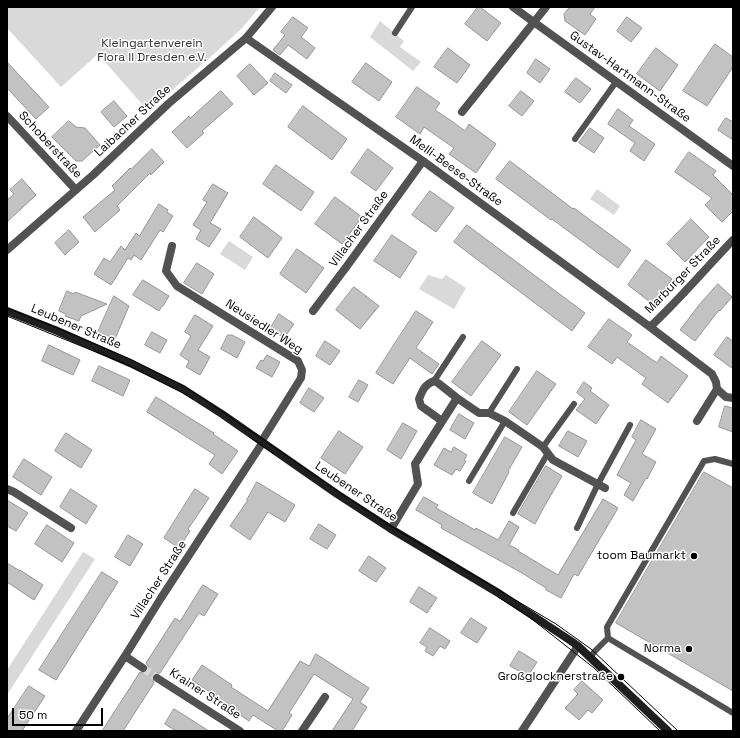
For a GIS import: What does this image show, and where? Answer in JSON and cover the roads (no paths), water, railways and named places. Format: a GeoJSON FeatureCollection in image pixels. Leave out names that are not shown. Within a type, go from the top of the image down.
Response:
{"type":"FeatureCollection","features":[{"type":"Feature","properties":{"kind":"street","name":"Laibacher Straße"},"geometry":{"type":"LineString","coordinates":[[7,250],[99,170],[168,104],[246,38],[272,7]]}},
{"type":"Feature","properties":{"kind":"street","name":"Gustav-Hartmann-Straße"},"geometry":{"type":"LineString","coordinates":[[513,7],[733,166]]}},
{"type":"Feature","properties":{"kind":"street"},"geometry":{"type":"LineString","coordinates":[[462,112],[546,7]]}},
{"type":"Feature","properties":{"kind":"street","name":"Melli-Beese-Straße"},"geometry":{"type":"LineString","coordinates":[[246,38],[423,161],[650,328]]}},
{"type":"Feature","properties":{"kind":"street","name":"Schoberstraße"},"geometry":{"type":"LineString","coordinates":[[7,116],[76,190]]}},
{"type":"Feature","properties":{"kind":"street","name":"Villacher Straße"},"geometry":{"type":"LineString","coordinates":[[313,311],[423,161]]}},
{"type":"Feature","properties":{"kind":"street","name":"Marburger Straße"},"geometry":{"type":"LineString","coordinates":[[717,389],[716,382],[712,374],[650,328],[669,310],[733,240]]}},
{"type":"Feature","properties":{"kind":"street","name":"Neusiedler Weg"},"geometry":{"type":"LineString","coordinates":[[172,246],[166,271],[177,286],[298,361],[302,370],[301,378],[262,442]]}},
{"type":"Feature","properties":{"kind":"street","name":"Leubener Straße"},"geometry":{"type":"LineString","coordinates":[[7,311],[124,360],[177,386],[222,414],[337,494],[391,529],[500,594],[578,646],[668,731]]}},
{"type":"Feature","properties":{"kind":"street"},"geometry":{"type":"LineString","coordinates":[[442,421],[421,406],[419,399],[423,389],[434,381],[479,413],[489,413],[505,421],[545,450],[553,460],[601,486]]}},
{"type":"Feature","properties":{"kind":"street"},"geometry":{"type":"LineString","coordinates":[[697,421],[717,389],[726,397],[733,398]]}},
{"type":"Feature","properties":{"kind":"street"},"geometry":{"type":"LineString","coordinates":[[391,529],[418,484],[415,464],[456,398]]}},
{"type":"Feature","properties":{"kind":"street","name":"Villacher Straße"},"geometry":{"type":"LineString","coordinates":[[76,731],[262,442]]}},
{"type":"Feature","properties":{"kind":"street"},"geometry":{"type":"LineString","coordinates":[[7,489],[71,528]]}},
{"type":"Feature","properties":{"kind":"street"},"geometry":{"type":"LineString","coordinates":[[522,731],[578,646]]}},
{"type":"Feature","properties":{"kind":"street"},"geometry":{"type":"LineString","coordinates":[[125,656],[143,668]]}},
{"type":"Feature","properties":{"kind":"street","name":"Krainer Straße"},"geometry":{"type":"LineString","coordinates":[[157,678],[240,731]]}},
{"type":"Feature","properties":{"kind":"street"},"geometry":{"type":"LineString","coordinates":[[302,731],[324,697]]}},
{"type":"Feature","properties":{"kind":"lane"},"geometry":{"type":"LineString","coordinates":[[395,33],[412,7]]}},
{"type":"Feature","properties":{"kind":"lane"},"geometry":{"type":"LineString","coordinates":[[576,139],[616,82]]}},
{"type":"Feature","properties":{"kind":"lane"},"geometry":{"type":"LineString","coordinates":[[434,381],[463,337]]}},
{"type":"Feature","properties":{"kind":"lane"},"geometry":{"type":"LineString","coordinates":[[489,413],[517,369]]}},
{"type":"Feature","properties":{"kind":"lane"},"geometry":{"type":"LineString","coordinates":[[513,513],[545,450],[574,404]]}},
{"type":"Feature","properties":{"kind":"lane"},"geometry":{"type":"LineString","coordinates":[[469,481],[505,421]]}},
{"type":"Feature","properties":{"kind":"lane"},"geometry":{"type":"LineString","coordinates":[[577,528],[601,486],[630,425]]}},
{"type":"Feature","properties":{"kind":"lane"},"geometry":{"type":"LineString","coordinates":[[608,638],[607,627],[704,461],[715,459],[733,464]]}},
{"type":"Feature","properties":{"kind":"lane"},"geometry":{"type":"LineString","coordinates":[[590,658],[608,638]]}},
{"type":"Feature","properties":{"kind":"lane"},"geometry":{"type":"LineString","coordinates":[[608,638],[733,713]]}},
{"type":"Feature","properties":{"kind":"tunnel"},"geometry":{"type":"LineString","coordinates":[[143,668],[157,678]]}},
{"type":"Feature","properties":{"kind":"tram line"},"geometry":{"type":"LineString","coordinates":[[7,308],[132,360],[184,386],[392,527],[556,624],[591,649],[678,731]]}},
{"type":"Feature","properties":{"kind":"tram line"},"geometry":{"type":"LineString","coordinates":[[7,316],[128,365],[193,399]]}},
{"type":"Feature","properties":{"kind":"tram line"},"geometry":{"type":"LineString","coordinates":[[251,438],[274,454]]}},
{"type":"Feature","properties":{"kind":"tram line"},"geometry":{"type":"LineString","coordinates":[[498,597],[528,616],[594,668],[660,731]]}},
{"type":"Feature","properties":{"kind":"place","name":"toom Baumarkt"},"geometry":{"type":"Point","coordinates":[694,556]}},
{"type":"Feature","properties":{"kind":"place","name":"Norma"},"geometry":{"type":"Point","coordinates":[689,649]}},
{"type":"Feature","properties":{"kind":"place","name":"Großglocknerstraße"},"geometry":{"type":"Point","coordinates":[621,677]}},
{"type":"Feature","properties":{"kind":"park label","name":"Kleingartenverein Flora II Dresden e.V."},"geometry":{"type":"Point","coordinates":[152,51]}}]}
